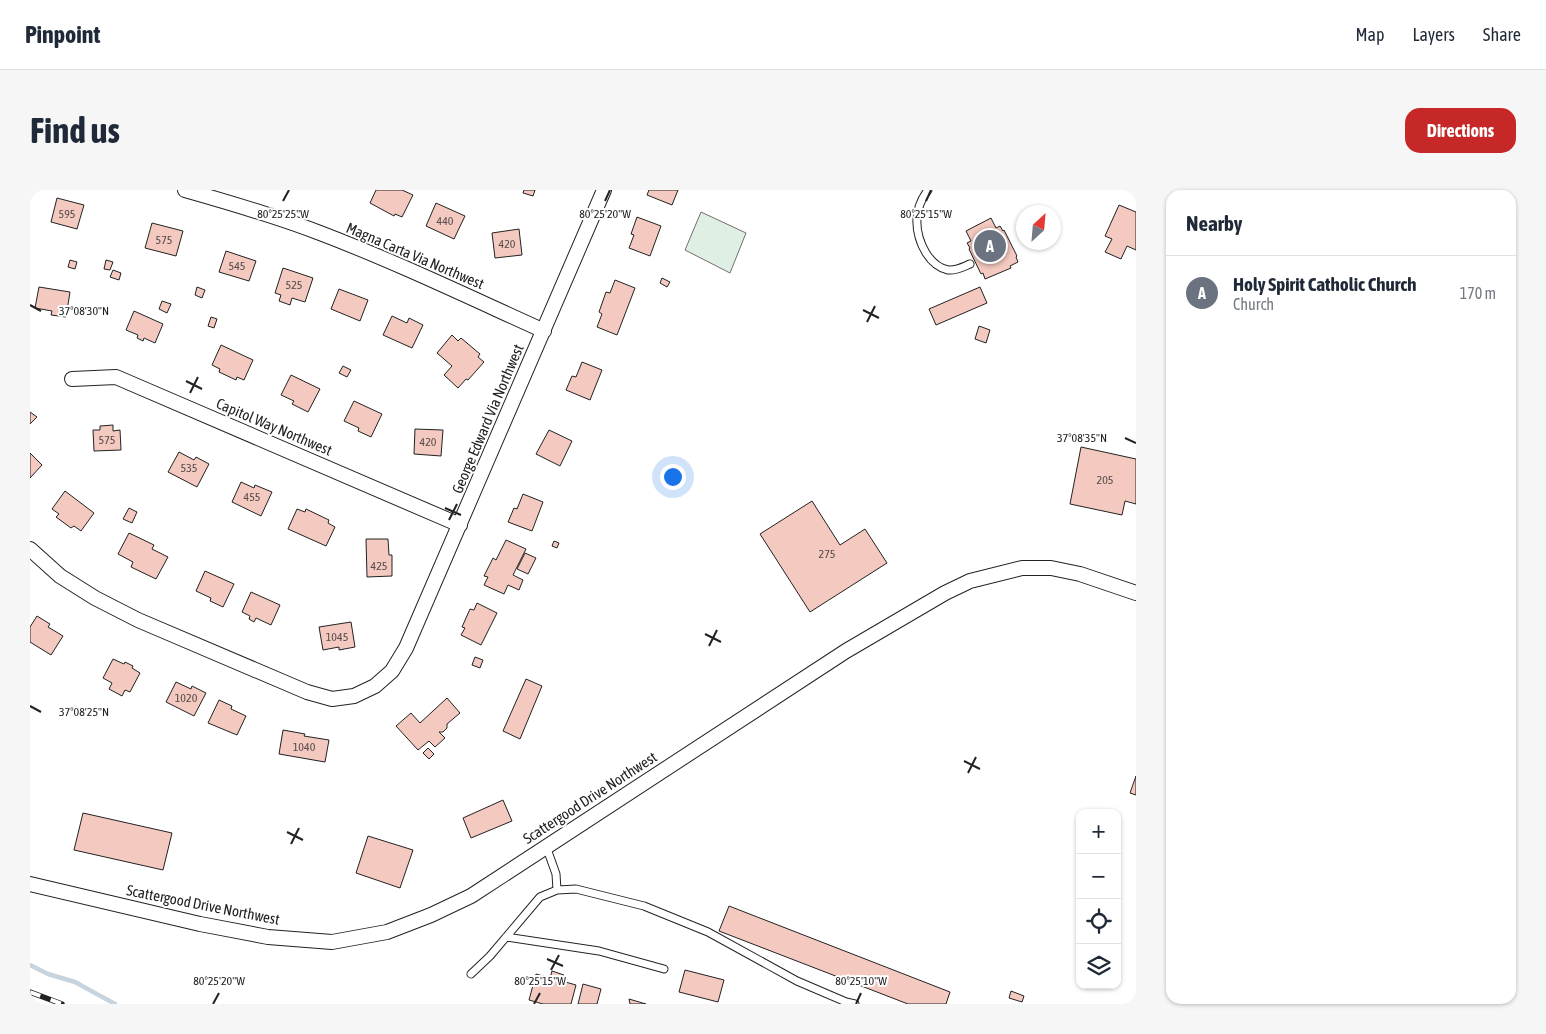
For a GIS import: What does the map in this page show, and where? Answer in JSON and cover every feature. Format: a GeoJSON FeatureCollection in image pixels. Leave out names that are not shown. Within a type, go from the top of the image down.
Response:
{"type":"FeatureCollection","features":[{"type":"Feature","properties":{"kind":"street","name":"Magna Carta Via Northwest"},"geometry":{"type":"LineString","coordinates":[[185,190],[226,201],[319,233],[395,264],[544,330]]}},
{"type":"Feature","properties":{"kind":"street","name":"George Edward Via Northwest"},"geometry":{"type":"LineString","coordinates":[[30,549],[60,576],[95,598],[138,620],[307,692],[332,699],[354,696],[375,686],[392,671],[406,648],[604,190]]}},
{"type":"Feature","properties":{"kind":"street","name":"Capitol Way Northwest"},"geometry":{"type":"LineString","coordinates":[[72,379],[116,377],[460,525]]}},
{"type":"Feature","properties":{"kind":"street","name":"Scattergood Drive Northwest"},"geometry":{"type":"LineString","coordinates":[[30,884],[200,924],[268,937],[332,942],[387,932],[471,896],[846,651],[945,593],[970,581],[1022,568],[1051,568],[1080,574],[1136,592]]}},
{"type":"Feature","properties":{"kind":"lane"},"geometry":{"type":"LineString","coordinates":[[928,190],[917,214],[916,226],[922,247],[930,259],[939,267],[949,270],[959,269],[970,264]]}},
{"type":"Feature","properties":{"kind":"lane"},"geometry":{"type":"LineString","coordinates":[[546,846],[556,874],[557,890]]}},
{"type":"Feature","properties":{"kind":"lane"},"geometry":{"type":"LineString","coordinates":[[471,974],[490,956],[540,897],[557,890],[576,889],[644,906],[708,932],[797,982],[855,1004]]}},
{"type":"Feature","properties":{"kind":"lane"},"geometry":{"type":"LineString","coordinates":[[506,937],[600,951],[664,969]]}},
{"type":"Feature","properties":{"kind":"green space"},"geometry":{"type":"Polygon","coordinates":[[[701,212],[746,233],[730,273],[685,250],[701,212]]]}},
{"type":"Feature","properties":{"kind":"building"},"geometry":{"type":"Polygon","coordinates":[[[376,190],[402,190],[413,195],[402,217],[395,214],[394,216],[370,203],[376,190]]]}},
{"type":"Feature","properties":{"kind":"building"},"geometry":{"type":"Polygon","coordinates":[[[524,190],[535,190],[533,196],[523,193],[524,190]]]}},
{"type":"Feature","properties":{"kind":"building"},"geometry":{"type":"Polygon","coordinates":[[[649,190],[678,190],[672,205],[647,195],[649,190]]]}},
{"type":"Feature","properties":{"kind":"building"},"geometry":{"type":"Polygon","coordinates":[[[57,198],[84,205],[77,229],[51,222],[57,198]]]}},
{"type":"Feature","properties":{"kind":"building"},"geometry":{"type":"Polygon","coordinates":[[[436,203],[465,216],[454,239],[426,226],[436,203]]]}},
{"type":"Feature","properties":{"kind":"building"},"geometry":{"type":"Polygon","coordinates":[[[1119,205],[1136,212],[1136,250],[1127,246],[1121,259],[1105,252],[1112,239],[1105,236],[1119,205]]]}},
{"type":"Feature","properties":{"kind":"building"},"geometry":{"type":"Polygon","coordinates":[[[637,217],[661,226],[650,256],[629,248],[634,235],[631,234],[637,217]]]}},
{"type":"Feature","properties":{"kind":"building"},"geometry":{"type":"Polygon","coordinates":[[[991,218],[996,228],[1000,226],[1004,230],[1018,262],[1010,266],[1011,268],[985,279],[969,249],[967,243],[971,241],[966,231],[991,218]]]}},
{"type":"Feature","properties":{"kind":"building"},"geometry":{"type":"Polygon","coordinates":[[[152,223],[183,231],[176,256],[145,248],[152,223]]]}},
{"type":"Feature","properties":{"kind":"building"},"geometry":{"type":"Polygon","coordinates":[[[519,229],[522,255],[495,258],[492,233],[519,229]]]}},
{"type":"Feature","properties":{"kind":"building"},"geometry":{"type":"Polygon","coordinates":[[[226,251],[256,261],[249,281],[219,272],[226,251]]]}},
{"type":"Feature","properties":{"kind":"building"},"geometry":{"type":"Polygon","coordinates":[[[70,260],[77,262],[75,269],[68,267],[70,260]]]}},
{"type":"Feature","properties":{"kind":"building"},"geometry":{"type":"Polygon","coordinates":[[[106,260],[113,262],[110,270],[104,269],[106,260]]]}},
{"type":"Feature","properties":{"kind":"building"},"geometry":{"type":"Polygon","coordinates":[[[283,268],[313,278],[305,302],[292,298],[290,305],[279,301],[281,295],[275,293],[283,268]]]}},
{"type":"Feature","properties":{"kind":"building"},"geometry":{"type":"Polygon","coordinates":[[[113,270],[121,273],[119,280],[110,277],[113,270]]]}},
{"type":"Feature","properties":{"kind":"building"},"geometry":{"type":"Polygon","coordinates":[[[662,278],[670,282],[667,287],[660,283],[662,278]]]}},
{"type":"Feature","properties":{"kind":"building"},"geometry":{"type":"Polygon","coordinates":[[[615,280],[635,288],[617,335],[597,327],[602,314],[599,312],[606,292],[610,293],[615,280]]]}},
{"type":"Feature","properties":{"kind":"building"},"geometry":{"type":"Polygon","coordinates":[[[39,287],[70,292],[66,317],[51,315],[52,311],[35,308],[39,287]]]}},
{"type":"Feature","properties":{"kind":"building"},"geometry":{"type":"Polygon","coordinates":[[[197,287],[205,290],[202,298],[195,295],[197,287]]]}},
{"type":"Feature","properties":{"kind":"building"},"geometry":{"type":"Polygon","coordinates":[[[980,287],[987,303],[936,325],[929,309],[980,287]]]}},
{"type":"Feature","properties":{"kind":"building"},"geometry":{"type":"Polygon","coordinates":[[[339,289],[368,300],[360,321],[331,309],[339,289]]]}},
{"type":"Feature","properties":{"kind":"building"},"geometry":{"type":"Polygon","coordinates":[[[162,301],[171,304],[167,313],[159,309],[162,301]]]}},
{"type":"Feature","properties":{"kind":"building"},"geometry":{"type":"Polygon","coordinates":[[[134,311],[163,324],[155,343],[144,338],[143,341],[137,338],[138,335],[126,330],[134,311]]]}},
{"type":"Feature","properties":{"kind":"building"},"geometry":{"type":"Polygon","coordinates":[[[392,316],[407,323],[409,318],[423,325],[412,348],[383,335],[392,316]]]}},
{"type":"Feature","properties":{"kind":"building"},"geometry":{"type":"Polygon","coordinates":[[[211,317],[217,319],[214,328],[208,326],[211,317]]]}},
{"type":"Feature","properties":{"kind":"building"},"geometry":{"type":"Polygon","coordinates":[[[979,326],[990,330],[986,343],[975,339],[979,326]]]}},
{"type":"Feature","properties":{"kind":"building"},"geometry":{"type":"Polygon","coordinates":[[[452,335],[458,341],[461,338],[480,354],[478,357],[484,362],[458,388],[444,375],[452,366],[437,353],[452,335]]]}},
{"type":"Feature","properties":{"kind":"building"},"geometry":{"type":"Polygon","coordinates":[[[221,345],[253,360],[244,380],[237,377],[236,380],[219,372],[220,369],[212,365],[221,345]]]}},
{"type":"Feature","properties":{"kind":"building"},"geometry":{"type":"Polygon","coordinates":[[[582,362],[602,370],[590,400],[566,390],[572,376],[576,377],[582,362]]]}},
{"type":"Feature","properties":{"kind":"building"},"geometry":{"type":"Polygon","coordinates":[[[343,366],[351,370],[347,377],[339,373],[343,366]]]}},
{"type":"Feature","properties":{"kind":"building"},"geometry":{"type":"Polygon","coordinates":[[[291,375],[320,389],[308,412],[292,404],[294,401],[281,395],[291,375]]]}},
{"type":"Feature","properties":{"kind":"building"},"geometry":{"type":"Polygon","coordinates":[[[354,401],[382,414],[371,437],[358,431],[359,428],[344,421],[354,401]]]}},
{"type":"Feature","properties":{"kind":"building"},"geometry":{"type":"Polygon","coordinates":[[[30,412],[37,417],[30,424],[30,412]]]}},
{"type":"Feature","properties":{"kind":"building"},"geometry":{"type":"Polygon","coordinates":[[[113,425],[113,431],[120,430],[121,450],[94,451],[93,430],[100,430],[100,426],[113,425]]]}},
{"type":"Feature","properties":{"kind":"building"},"geometry":{"type":"Polygon","coordinates":[[[415,429],[443,430],[441,456],[414,454],[415,429]]]}},
{"type":"Feature","properties":{"kind":"building"},"geometry":{"type":"Polygon","coordinates":[[[549,430],[572,441],[560,466],[536,454],[549,430]]]}},
{"type":"Feature","properties":{"kind":"building"},"geometry":{"type":"Polygon","coordinates":[[[1081,447],[1136,459],[1136,504],[1125,501],[1122,515],[1070,504],[1081,447]]]}},
{"type":"Feature","properties":{"kind":"building"},"geometry":{"type":"Polygon","coordinates":[[[179,452],[194,460],[196,457],[209,464],[197,487],[168,472],[179,452]]]}},
{"type":"Feature","properties":{"kind":"building"},"geometry":{"type":"Polygon","coordinates":[[[30,453],[42,465],[30,478],[30,453]]]}},
{"type":"Feature","properties":{"kind":"building"},"geometry":{"type":"Polygon","coordinates":[[[241,482],[254,488],[255,485],[272,492],[261,516],[232,502],[241,482]]]}},
{"type":"Feature","properties":{"kind":"building"},"geometry":{"type":"Polygon","coordinates":[[[65,491],[94,513],[81,531],[74,526],[71,528],[56,517],[59,514],[52,509],[65,491]]]}},
{"type":"Feature","properties":{"kind":"building"},"geometry":{"type":"Polygon","coordinates":[[[523,494],[543,502],[532,531],[508,522],[514,508],[517,509],[523,494]]]}},
{"type":"Feature","properties":{"kind":"building"},"geometry":{"type":"Polygon","coordinates":[[[812,501],[840,545],[865,529],[887,563],[810,612],[760,534],[812,501]]]}},
{"type":"Feature","properties":{"kind":"building"},"geometry":{"type":"Polygon","coordinates":[[[129,508],[137,512],[132,523],[123,519],[129,508]]]}},
{"type":"Feature","properties":{"kind":"building"},"geometry":{"type":"Polygon","coordinates":[[[297,509],[305,512],[306,509],[329,520],[328,523],[335,527],[326,546],[288,529],[297,509]]]}},
{"type":"Feature","properties":{"kind":"building"},"geometry":{"type":"Polygon","coordinates":[[[129,533],[154,545],[152,549],[168,557],[156,579],[131,567],[133,562],[118,554],[129,533]]]}},
{"type":"Feature","properties":{"kind":"building"},"geometry":{"type":"Polygon","coordinates":[[[366,539],[388,539],[389,555],[392,555],[392,576],[367,577],[366,539]]]}},
{"type":"Feature","properties":{"kind":"building"},"geometry":{"type":"Polygon","coordinates":[[[506,540],[526,549],[513,575],[523,580],[519,590],[508,585],[504,594],[484,585],[488,577],[484,576],[493,558],[496,560],[506,540]]]}},
{"type":"Feature","properties":{"kind":"building"},"geometry":{"type":"Polygon","coordinates":[[[554,541],[559,543],[557,548],[552,546],[554,541]]]}},
{"type":"Feature","properties":{"kind":"building"},"geometry":{"type":"Polygon","coordinates":[[[525,553],[536,558],[528,574],[517,569],[525,553]]]}},
{"type":"Feature","properties":{"kind":"building"},"geometry":{"type":"Polygon","coordinates":[[[205,571],[234,584],[223,607],[210,601],[211,598],[196,591],[205,571]]]}},
{"type":"Feature","properties":{"kind":"building"},"geometry":{"type":"Polygon","coordinates":[[[251,592],[280,605],[271,625],[256,618],[254,622],[249,619],[250,616],[242,612],[251,592]]]}},
{"type":"Feature","properties":{"kind":"building"},"geometry":{"type":"Polygon","coordinates":[[[477,603],[497,613],[481,645],[461,635],[465,628],[462,627],[470,609],[474,610],[477,603]]]}},
{"type":"Feature","properties":{"kind":"building"},"geometry":{"type":"Polygon","coordinates":[[[37,616],[50,624],[48,627],[63,636],[51,655],[30,642],[30,627],[37,616]]]}},
{"type":"Feature","properties":{"kind":"building"},"geometry":{"type":"Polygon","coordinates":[[[351,622],[355,647],[323,650],[319,627],[351,622]]]}},
{"type":"Feature","properties":{"kind":"building"},"geometry":{"type":"Polygon","coordinates":[[[475,657],[483,660],[480,668],[472,665],[475,657]]]}},
{"type":"Feature","properties":{"kind":"building"},"geometry":{"type":"Polygon","coordinates":[[[113,659],[133,666],[132,668],[140,673],[130,692],[125,690],[122,696],[109,689],[112,683],[103,678],[113,659]]]}},
{"type":"Feature","properties":{"kind":"building"},"geometry":{"type":"Polygon","coordinates":[[[526,679],[542,686],[520,739],[503,731],[526,679]]]}},
{"type":"Feature","properties":{"kind":"building"},"geometry":{"type":"Polygon","coordinates":[[[176,682],[191,689],[192,686],[206,693],[194,716],[166,702],[176,682]]]}},
{"type":"Feature","properties":{"kind":"building"},"geometry":{"type":"Polygon","coordinates":[[[447,698],[460,713],[447,724],[447,728],[443,732],[439,732],[445,738],[435,747],[429,741],[418,750],[396,726],[411,713],[420,723],[447,698]]]}},
{"type":"Feature","properties":{"kind":"building"},"geometry":{"type":"Polygon","coordinates":[[[219,700],[232,706],[231,709],[246,716],[237,735],[208,723],[219,700]]]}},
{"type":"Feature","properties":{"kind":"building"},"geometry":{"type":"Polygon","coordinates":[[[283,730],[329,740],[325,762],[279,754],[283,730]]]}},
{"type":"Feature","properties":{"kind":"building"},"geometry":{"type":"Polygon","coordinates":[[[428,748],[434,754],[429,759],[423,753],[428,748]]]}},
{"type":"Feature","properties":{"kind":"building"},"geometry":{"type":"Polygon","coordinates":[[[1136,776],[1136,795],[1130,793],[1136,776]]]}},
{"type":"Feature","properties":{"kind":"building"},"geometry":{"type":"Polygon","coordinates":[[[503,800],[512,821],[471,838],[463,818],[503,800]]]}},
{"type":"Feature","properties":{"kind":"building"},"geometry":{"type":"Polygon","coordinates":[[[83,813],[172,833],[163,870],[74,850],[83,813]]]}},
{"type":"Feature","properties":{"kind":"building"},"geometry":{"type":"Polygon","coordinates":[[[368,836],[413,850],[400,888],[356,873],[368,836]]]}},
{"type":"Feature","properties":{"kind":"building"},"geometry":{"type":"Polygon","coordinates":[[[729,906],[950,992],[946,1004],[908,1004],[719,931],[729,906]]]}},
{"type":"Feature","properties":{"kind":"building"},"geometry":{"type":"Polygon","coordinates":[[[685,970],[724,980],[718,1002],[679,992],[685,970]]]}},
{"type":"Feature","properties":{"kind":"building"},"geometry":{"type":"Polygon","coordinates":[[[552,971],[564,975],[562,981],[576,985],[571,1004],[543,1004],[529,1000],[536,974],[550,978],[552,971]]]}},
{"type":"Feature","properties":{"kind":"building"},"geometry":{"type":"Polygon","coordinates":[[[583,984],[601,989],[597,1004],[578,1004],[583,984]]]}},
{"type":"Feature","properties":{"kind":"building"},"geometry":{"type":"Polygon","coordinates":[[[1011,991],[1024,996],[1022,1002],[1009,998],[1011,991]]]}},
{"type":"Feature","properties":{"kind":"building"},"geometry":{"type":"Polygon","coordinates":[[[629,999],[646,1004],[630,1004],[629,999]]]}},
{"type":"Feature","properties":{"kind":"waterway"},"geometry":{"type":"LineString","coordinates":[[30,965],[48,974],[75,982],[115,1004]]}},
{"type":"Feature","properties":{"kind":"railway"},"geometry":{"type":"LineString","coordinates":[[30,992],[62,1004]]}},
{"type":"Feature","properties":{"kind":"place","name":"Holy Spirit Catholic Church"},"geometry":{"type":"Point","coordinates":[990,246]}}]}
